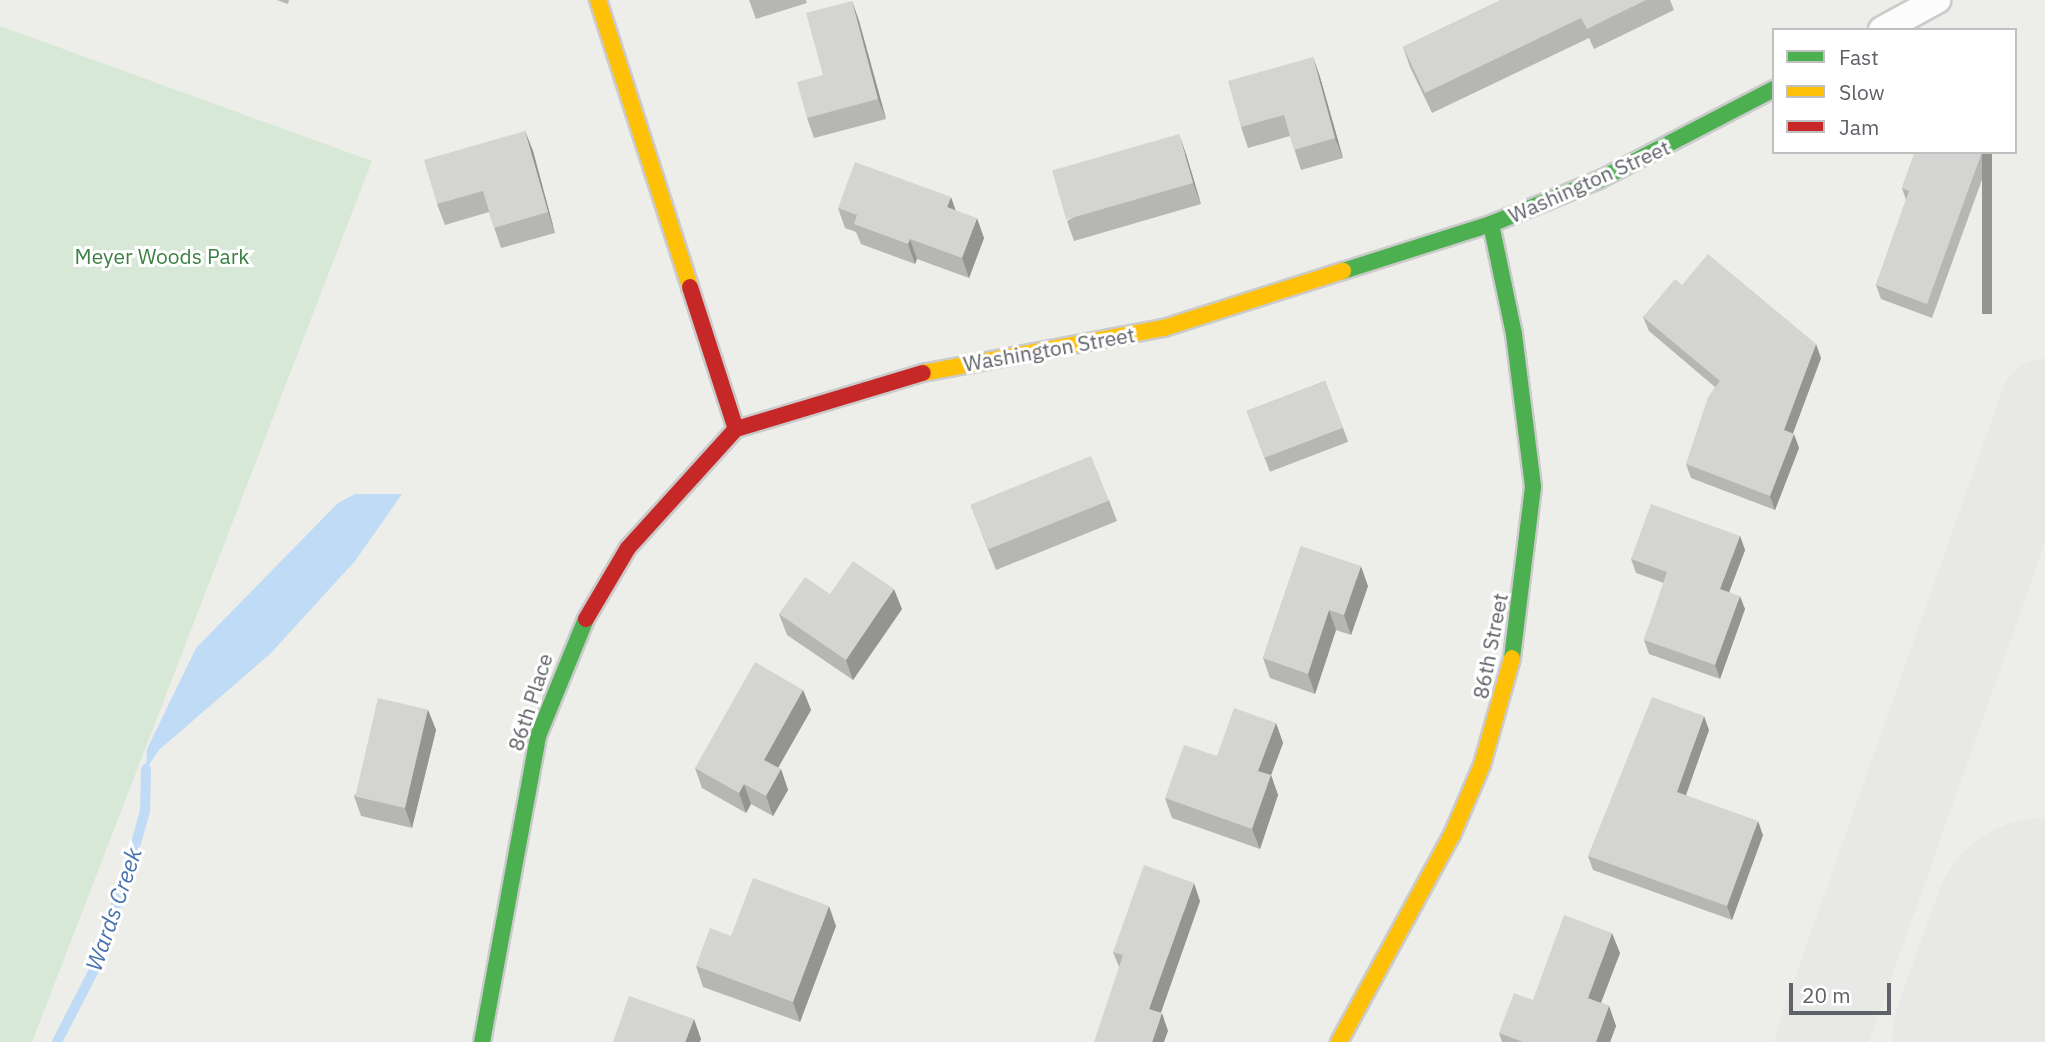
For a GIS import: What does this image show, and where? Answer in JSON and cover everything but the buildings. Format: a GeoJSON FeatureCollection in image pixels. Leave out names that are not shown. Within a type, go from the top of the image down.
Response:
{"type":"FeatureCollection","features":[{"type":"Feature","properties":{"kind":"street"},"geometry":{"type":"LineString","coordinates":[[598,0],[736,429]]}},
{"type":"Feature","properties":{"kind":"street"},"geometry":{"type":"LineString","coordinates":[[1886,28],[1937,0]]}},
{"type":"Feature","properties":{"kind":"street","name":"Washington Street"},"geometry":{"type":"LineString","coordinates":[[736,429],[888,379],[1164,328],[1491,224],[1599,180],[1772,90]]}},
{"type":"Feature","properties":{"kind":"street","name":"86th Street"},"geometry":{"type":"LineString","coordinates":[[1339,1042],[1452,835],[1482,765],[1511,661],[1533,487],[1520,370],[1491,224]]}},
{"type":"Feature","properties":{"kind":"street","name":"86th Place"},"geometry":{"type":"LineString","coordinates":[[482,1042],[538,736],[571,645],[636,538],[736,429]]}},
{"type":"Feature","properties":{"kind":"green space","name":"Meyer Woods Park"},"geometry":{"type":"Polygon","coordinates":[[[0,26],[372,161],[32,1042],[0,1042],[0,26]]]}},
{"type":"Feature","properties":{"kind":"water"},"geometry":{"type":"Polygon","coordinates":[[[355,494],[402,494],[355,561],[270,654],[159,750],[146,769],[147,749],[196,648],[338,503],[355,494]]]}},
{"type":"Feature","properties":{"kind":"waterway","name":"Wards Creek"},"geometry":{"type":"LineString","coordinates":[[57,1042],[94,970],[130,864],[145,811],[146,769]]}},
{"type":"Feature","properties":{"kind":"taxiway"},"geometry":{"type":"LineString","coordinates":[[1820,1042],[2045,404]]}},
{"type":"Feature","properties":{"kind":"runway"},"geometry":{"type":"LineString","coordinates":[[2006,1042],[2045,932]]}},
{"type":"Feature","properties":{"kind":"traffic: fast"},"geometry":{"type":"LineString","coordinates":[[1343,271],[1491,224],[1599,180],[1772,90]]}},
{"type":"Feature","properties":{"kind":"traffic: fast"},"geometry":{"type":"LineString","coordinates":[[1491,224],[1514,334],[1533,487],[1512,658]]}},
{"type":"Feature","properties":{"kind":"traffic: fast"},"geometry":{"type":"LineString","coordinates":[[482,1042],[538,736],[586,619]]}},
{"type":"Feature","properties":{"kind":"traffic: slow"},"geometry":{"type":"LineString","coordinates":[[598,0],[690,287]]}},
{"type":"Feature","properties":{"kind":"traffic: slow"},"geometry":{"type":"LineString","coordinates":[[923,373],[1164,328],[1343,271]]}},
{"type":"Feature","properties":{"kind":"traffic: slow"},"geometry":{"type":"LineString","coordinates":[[1339,1042],[1452,835],[1482,765],[1512,658]]}},
{"type":"Feature","properties":{"kind":"traffic: jam"},"geometry":{"type":"LineString","coordinates":[[690,287],[736,429]]}},
{"type":"Feature","properties":{"kind":"traffic: jam"},"geometry":{"type":"LineString","coordinates":[[586,619],[628,548],[736,429],[923,373]]}}]}
